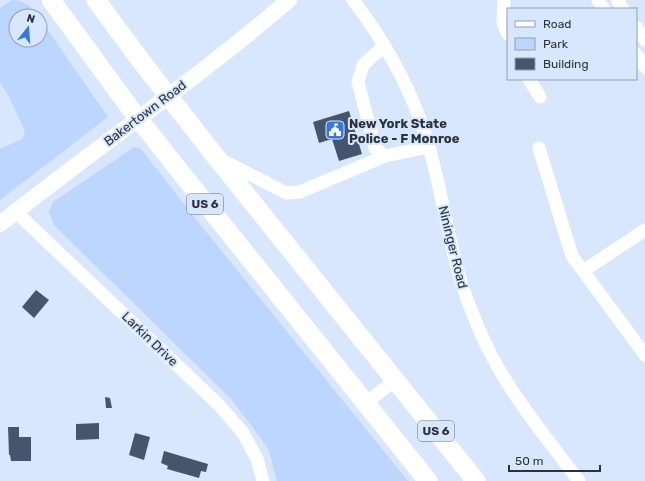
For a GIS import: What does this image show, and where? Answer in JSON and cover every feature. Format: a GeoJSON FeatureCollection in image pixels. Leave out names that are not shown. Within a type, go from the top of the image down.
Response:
{"type":"FeatureCollection","features":[{"type":"Feature","properties":{"kind":"highway","name":"US 6"},"geometry":{"type":"LineString","coordinates":[[51,0],[130,108],[169,158],[428,481]]}},
{"type":"Feature","properties":{"kind":"highway","name":"US 6"},"geometry":{"type":"LineString","coordinates":[[96,0],[216,158],[476,481]]}},
{"type":"Feature","properties":{"kind":"main road","name":"Bakertown Road"},"geometry":{"type":"LineString","coordinates":[[0,224],[38,193],[204,69],[253,31],[289,0]]}},
{"type":"Feature","properties":{"kind":"street","name":"Nininger Road"},"geometry":{"type":"LineString","coordinates":[[353,0],[374,29],[413,102],[429,147],[462,285],[492,357],[513,392],[579,481]]}},
{"type":"Feature","properties":{"kind":"street"},"geometry":{"type":"LineString","coordinates":[[504,0],[503,24],[507,32]]}},
{"type":"Feature","properties":{"kind":"street"},"geometry":{"type":"LineString","coordinates":[[637,28],[645,40]]}},
{"type":"Feature","properties":{"kind":"street"},"geometry":{"type":"LineString","coordinates":[[384,46],[363,65],[358,82],[375,148],[385,156]]}},
{"type":"Feature","properties":{"kind":"street"},"geometry":{"type":"LineString","coordinates":[[637,55],[645,67]]}},
{"type":"Feature","properties":{"kind":"street"},"geometry":{"type":"LineString","coordinates":[[530,80],[540,97]]}},
{"type":"Feature","properties":{"kind":"street"},"geometry":{"type":"LineString","coordinates":[[216,158],[286,193],[300,192],[385,156],[429,147]]}},
{"type":"Feature","properties":{"kind":"street"},"geometry":{"type":"LineString","coordinates":[[538,148],[572,256],[645,355]]}},
{"type":"Feature","properties":{"kind":"street","name":"Larkin Drive"},"geometry":{"type":"LineString","coordinates":[[16,212],[219,405],[243,433],[257,459],[263,481]]}},
{"type":"Feature","properties":{"kind":"street"},"geometry":{"type":"LineString","coordinates":[[583,271],[645,230]]}},
{"type":"Feature","properties":{"kind":"street"},"geometry":{"type":"LineString","coordinates":[[366,403],[395,380]]}},
{"type":"Feature","properties":{"kind":"green space"},"geometry":{"type":"Polygon","coordinates":[[[12,0],[20,1],[32,8],[8,8],[8,48],[48,48],[48,31],[108,117],[0,200],[0,149],[22,139],[25,131],[0,82],[0,8],[12,0]]]}},
{"type":"Feature","properties":{"kind":"green space"},"geometry":{"type":"Polygon","coordinates":[[[134,147],[141,149],[408,481],[277,481],[268,448],[231,399],[54,225],[49,212],[53,202],[134,147]]]}},
{"type":"Feature","properties":{"kind":"building","name":"New York State Police - F Monroe"},"geometry":{"type":"Polygon","coordinates":[[[349,111],[362,154],[339,161],[332,139],[319,143],[313,122],[349,111]]]}},
{"type":"Feature","properties":{"kind":"building"},"geometry":{"type":"Polygon","coordinates":[[[36,290],[49,300],[34,318],[22,307],[36,290]]]}},
{"type":"Feature","properties":{"kind":"building"},"geometry":{"type":"Polygon","coordinates":[[[105,397],[110,398],[112,408],[106,408],[105,397]]]}},
{"type":"Feature","properties":{"kind":"building"},"geometry":{"type":"Polygon","coordinates":[[[99,423],[99,439],[76,440],[76,424],[99,423]]]}},
{"type":"Feature","properties":{"kind":"building"},"geometry":{"type":"Polygon","coordinates":[[[8,427],[19,427],[19,437],[31,437],[31,461],[11,461],[9,455],[8,427]]]}},
{"type":"Feature","properties":{"kind":"building"},"geometry":{"type":"Polygon","coordinates":[[[135,433],[150,437],[144,460],[129,455],[135,433]]]}},
{"type":"Feature","properties":{"kind":"building"},"geometry":{"type":"Polygon","coordinates":[[[164,451],[208,464],[206,472],[201,471],[199,478],[167,469],[168,466],[161,463],[164,451]]]}},
{"type":"Feature","properties":{"kind":"place","name":"New York State Police - F Monroe"},"geometry":{"type":"Point","coordinates":[335,130]}}]}
